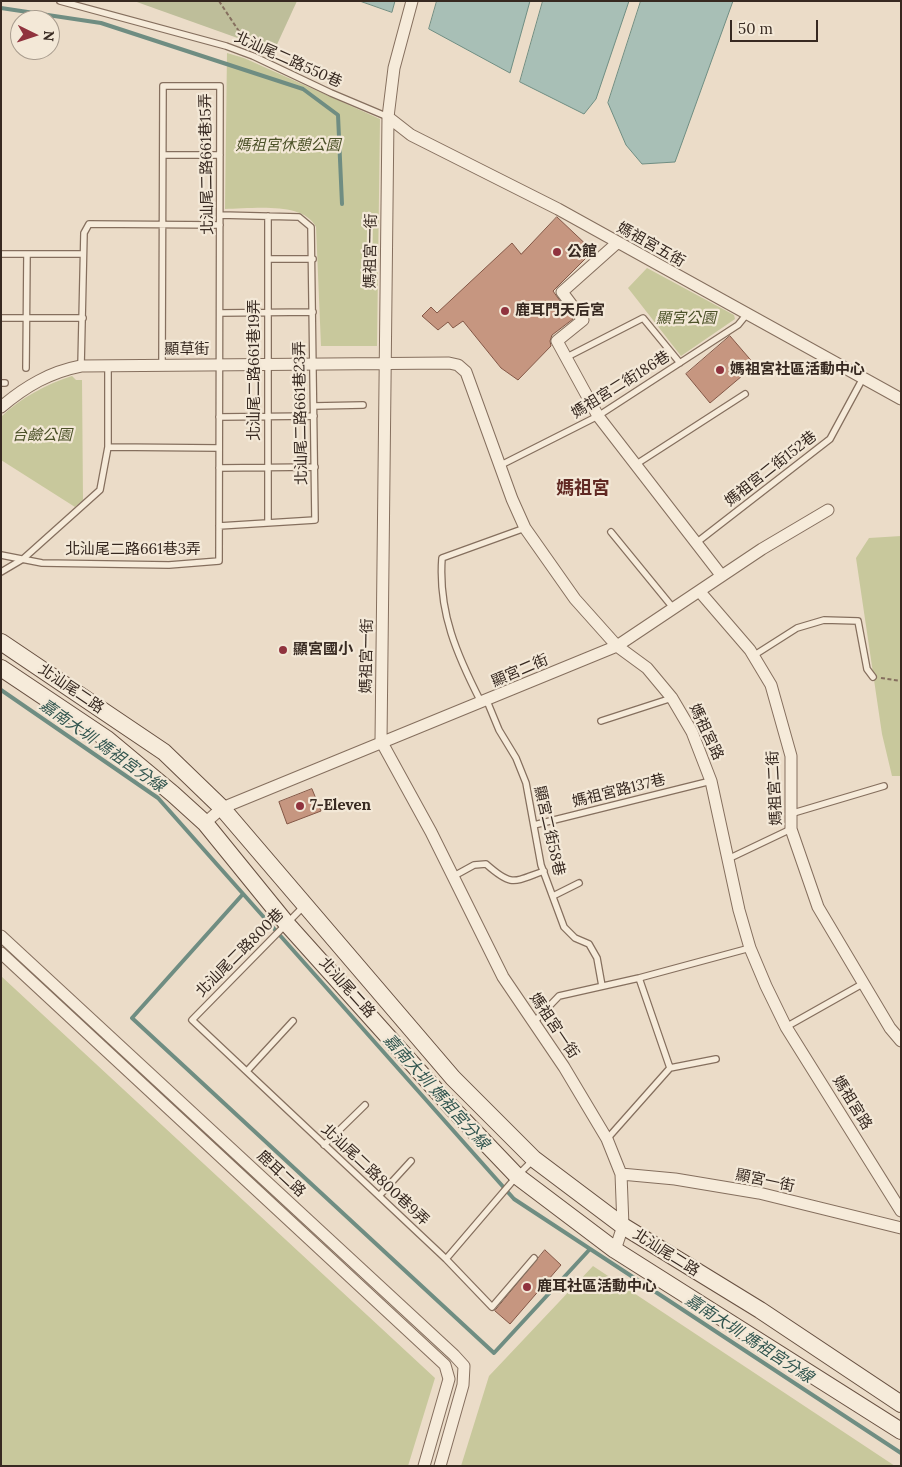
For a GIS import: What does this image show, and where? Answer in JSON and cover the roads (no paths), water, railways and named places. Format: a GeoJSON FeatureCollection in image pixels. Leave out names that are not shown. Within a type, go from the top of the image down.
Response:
{"type":"FeatureCollection","features":[{"type":"Feature","properties":{"kind":"street","name":"媽祖宮一街"},"geometry":{"type":"LineString","coordinates":[[412,1],[394,68],[388,117],[381,741],[454,876],[503,977],[534,1022],[607,1139],[621,1174],[623,1226],[615,1250]]}},
{"type":"Feature","properties":{"kind":"street","name":"媽祖宮五街"},"geometry":{"type":"LineString","coordinates":[[388,117],[411,135],[558,209],[901,398]]}},
{"type":"Feature","properties":{"kind":"street"},"geometry":{"type":"LineString","coordinates":[[617,243],[562,292],[582,320],[557,341],[598,416],[721,575]]}},
{"type":"Feature","properties":{"kind":"street","name":"媽祖宮路"},"geometry":{"type":"LineString","coordinates":[[385,364],[449,363],[458,365],[466,372],[525,528],[576,599],[617,646],[647,668],[672,698],[692,732],[711,781],[750,948],[766,986],[786,1026],[901,1211]]}},
{"type":"Feature","properties":{"kind":"street","name":"顯草街"},"geometry":{"type":"LineString","coordinates":[[1,407],[19,392],[45,376],[82,366],[385,364]]}},
{"type":"Feature","properties":{"kind":"street","name":"顯宮二街"},"geometry":{"type":"LineString","coordinates":[[205,823],[222,808],[381,741],[484,702],[617,646],[700,592],[721,575],[828,510]]}},
{"type":"Feature","properties":{"kind":"street","name":"媽祖宮二街"},"geometry":{"type":"LineString","coordinates":[[700,592],[753,656],[771,685],[791,756],[791,829],[818,906],[890,1028],[901,1041]]}},
{"type":"Feature","properties":{"kind":"street","name":"北汕尾二路"},"geometry":{"type":"LineString","coordinates":[[1,642],[164,752],[222,808],[453,1078],[534,1159],[623,1226],[760,1310],[901,1404]]}},
{"type":"Feature","properties":{"kind":"street","name":"北汕尾二路"},"geometry":{"type":"LineString","coordinates":[[1,668],[107,740],[174,794],[205,823],[287,924],[452,1108],[517,1176],[615,1250],[901,1431]]}},
{"type":"Feature","properties":{"kind":"street","name":"鹿耳二路"},"geometry":{"type":"LineString","coordinates":[[1,936],[464,1366],[463,1385],[440,1466]]}},
{"type":"Feature","properties":{"kind":"street","name":"鹿耳二路"},"geometry":{"type":"LineString","coordinates":[[1,953],[446,1365],[449,1379],[424,1466]]}},
{"type":"Feature","properties":{"kind":"street","name":"顯宮一街"},"geometry":{"type":"LineString","coordinates":[[621,1174],[675,1179],[759,1194],[901,1228]]}},
{"type":"Feature","properties":{"kind":"lane","name":"北汕尾二路550巷"},"geometry":{"type":"LineString","coordinates":[[60,1],[226,46],[253,56],[331,93],[388,117]]}},
{"type":"Feature","properties":{"kind":"lane","name":"北汕尾二路661巷15弄"},"geometry":{"type":"LineString","coordinates":[[162,365],[163,86],[220,86],[220,313],[218,365]]}},
{"type":"Feature","properties":{"kind":"lane"},"geometry":{"type":"LineString","coordinates":[[163,155],[220,155]]}},
{"type":"Feature","properties":{"kind":"lane"},"geometry":{"type":"LineString","coordinates":[[220,215],[268,216]]}},
{"type":"Feature","properties":{"kind":"lane","name":"北汕尾二路661巷23弄"},"geometry":{"type":"LineString","coordinates":[[219,526],[315,520],[313,259],[311,227],[299,217],[268,216]]}},
{"type":"Feature","properties":{"kind":"lane","name":"北汕尾二路661巷19弄"},"geometry":{"type":"LineString","coordinates":[[268,216],[268,523]]}},
{"type":"Feature","properties":{"kind":"lane"},"geometry":{"type":"LineString","coordinates":[[82,366],[84,233],[89,224],[220,225]]}},
{"type":"Feature","properties":{"kind":"lane"},"geometry":{"type":"LineString","coordinates":[[1,254],[83,254]]}},
{"type":"Feature","properties":{"kind":"lane"},"geometry":{"type":"LineString","coordinates":[[26,368],[27,254]]}},
{"type":"Feature","properties":{"kind":"lane"},"geometry":{"type":"LineString","coordinates":[[268,259],[313,259]]}},
{"type":"Feature","properties":{"kind":"lane"},"geometry":{"type":"LineString","coordinates":[[220,313],[313,312]]}},
{"type":"Feature","properties":{"kind":"lane","name":"媽祖宮二街186巷"},"geometry":{"type":"LineString","coordinates":[[501,465],[598,416],[738,325],[747,314]]}},
{"type":"Feature","properties":{"kind":"lane"},"geometry":{"type":"LineString","coordinates":[[1,318],[83,318]]}},
{"type":"Feature","properties":{"kind":"lane"},"geometry":{"type":"LineString","coordinates":[[567,357],[643,318],[680,363]]}},
{"type":"Feature","properties":{"kind":"lane"},"geometry":{"type":"LineString","coordinates":[[1,572],[23,559],[100,490],[108,447],[108,365]]}},
{"type":"Feature","properties":{"kind":"lane","name":"北汕尾二路661巷3弄"},"geometry":{"type":"LineString","coordinates":[[1,555],[42,563],[169,565],[219,561],[218,365]]}},
{"type":"Feature","properties":{"kind":"lane","name":"媽祖宮二街152巷"},"geometry":{"type":"LineString","coordinates":[[696,543],[830,439],[863,378]]}},
{"type":"Feature","properties":{"kind":"lane"},"geometry":{"type":"LineString","coordinates":[[635,465],[745,394]]}},
{"type":"Feature","properties":{"kind":"lane"},"geometry":{"type":"LineString","coordinates":[[314,406],[363,404]]}},
{"type":"Feature","properties":{"kind":"lane"},"geometry":{"type":"LineString","coordinates":[[218,417],[314,416]]}},
{"type":"Feature","properties":{"kind":"lane"},"geometry":{"type":"LineString","coordinates":[[108,447],[218,448]]}},
{"type":"Feature","properties":{"kind":"lane"},"geometry":{"type":"LineString","coordinates":[[219,468],[314,467]]}},
{"type":"Feature","properties":{"kind":"lane","name":"顯宮二街58巷"},"geometry":{"type":"LineString","coordinates":[[525,528],[442,558],[443,605],[460,661],[484,702],[526,783],[544,872],[564,927],[575,938],[589,944],[597,958],[602,986]]}},
{"type":"Feature","properties":{"kind":"lane"},"geometry":{"type":"LineString","coordinates":[[611,532],[674,609]]}},
{"type":"Feature","properties":{"kind":"lane"},"geometry":{"type":"LineString","coordinates":[[753,656],[797,628],[824,620],[858,621],[867,668],[873,677]]}},
{"type":"Feature","properties":{"kind":"lane"},"geometry":{"type":"LineString","coordinates":[[601,721],[672,698]]}},
{"type":"Feature","properties":{"kind":"lane","name":"媽祖宮路137巷"},"geometry":{"type":"LineString","coordinates":[[534,826],[711,781]]}},
{"type":"Feature","properties":{"kind":"lane"},"geometry":{"type":"LineString","coordinates":[[790,814],[884,786]]}},
{"type":"Feature","properties":{"kind":"lane"},"geometry":{"type":"LineString","coordinates":[[728,859],[791,829]]}},
{"type":"Feature","properties":{"kind":"lane"},"geometry":{"type":"LineString","coordinates":[[454,876],[474,865],[486,864],[502,878],[513,882],[544,872]]}},
{"type":"Feature","properties":{"kind":"lane"},"geometry":{"type":"LineString","coordinates":[[553,896],[579,883]]}},
{"type":"Feature","properties":{"kind":"lane","name":"北汕尾二路800巷"},"geometry":{"type":"LineString","coordinates":[[192,1020],[306,904]]}},
{"type":"Feature","properties":{"kind":"lane"},"geometry":{"type":"LineString","coordinates":[[534,1022],[559,996],[639,978],[750,948]]}},
{"type":"Feature","properties":{"kind":"lane"},"geometry":{"type":"LineString","coordinates":[[639,978],[670,1068]]}},
{"type":"Feature","properties":{"kind":"lane"},"geometry":{"type":"LineString","coordinates":[[786,1026],[864,983]]}},
{"type":"Feature","properties":{"kind":"lane","name":"北汕尾二路800巷9弄"},"geometry":{"type":"LineString","coordinates":[[192,1020],[446,1259],[492,1307],[534,1258]]}},
{"type":"Feature","properties":{"kind":"lane"},"geometry":{"type":"LineString","coordinates":[[247,1071],[293,1021]]}},
{"type":"Feature","properties":{"kind":"lane"},"geometry":{"type":"LineString","coordinates":[[607,1139],[670,1068],[716,1059]]}},
{"type":"Feature","properties":{"kind":"lane"},"geometry":{"type":"LineString","coordinates":[[324,1145],[365,1105]]}},
{"type":"Feature","properties":{"kind":"lane"},"geometry":{"type":"LineString","coordinates":[[446,1259],[517,1176],[534,1159]]}},
{"type":"Feature","properties":{"kind":"lane"},"geometry":{"type":"LineString","coordinates":[[379,1196],[411,1161]]}},
{"type":"Feature","properties":{"kind":"waterway"},"geometry":{"type":"LineString","coordinates":[[1,8],[101,23],[303,89],[338,115],[342,204]]}},
{"type":"Feature","properties":{"kind":"waterway","name":"嘉南大圳 媽祖宮分線"},"geometry":{"type":"LineString","coordinates":[[1,690],[158,798],[514,1199],[901,1453]]}},
{"type":"Feature","properties":{"kind":"waterway"},"geometry":{"type":"LineString","coordinates":[[243,894],[132,1018],[494,1353],[590,1249]]}},
{"type":"Feature","properties":{"kind":"place","name":"公館"},"geometry":{"type":"Point","coordinates":[557,252]}},
{"type":"Feature","properties":{"kind":"place","name":"鹿耳門天后宮"},"geometry":{"type":"Point","coordinates":[505,311]}},
{"type":"Feature","properties":{"kind":"place","name":"媽祖宮社區活動中心"},"geometry":{"type":"Point","coordinates":[720,370]}},
{"type":"Feature","properties":{"kind":"place","name":"顯宮國小"},"geometry":{"type":"Point","coordinates":[283,650]}},
{"type":"Feature","properties":{"kind":"place","name":"7-Eleven"},"geometry":{"type":"Point","coordinates":[300,806]}},
{"type":"Feature","properties":{"kind":"place","name":"鹿耳社區活動中心"},"geometry":{"type":"Point","coordinates":[527,1287]}},
{"type":"Feature","properties":{"kind":"district","name":"媽祖宮"},"geometry":{"type":"Point","coordinates":[583,489]}},
{"type":"Feature","properties":{"kind":"park label","name":"媽祖宮休憩公園"},"geometry":{"type":"Point","coordinates":[288,146]}},
{"type":"Feature","properties":{"kind":"park label","name":"顯宮公園"},"geometry":{"type":"Point","coordinates":[686,319]}},
{"type":"Feature","properties":{"kind":"park label","name":"台鹼公園"},"geometry":{"type":"Point","coordinates":[42,436]}}]}
